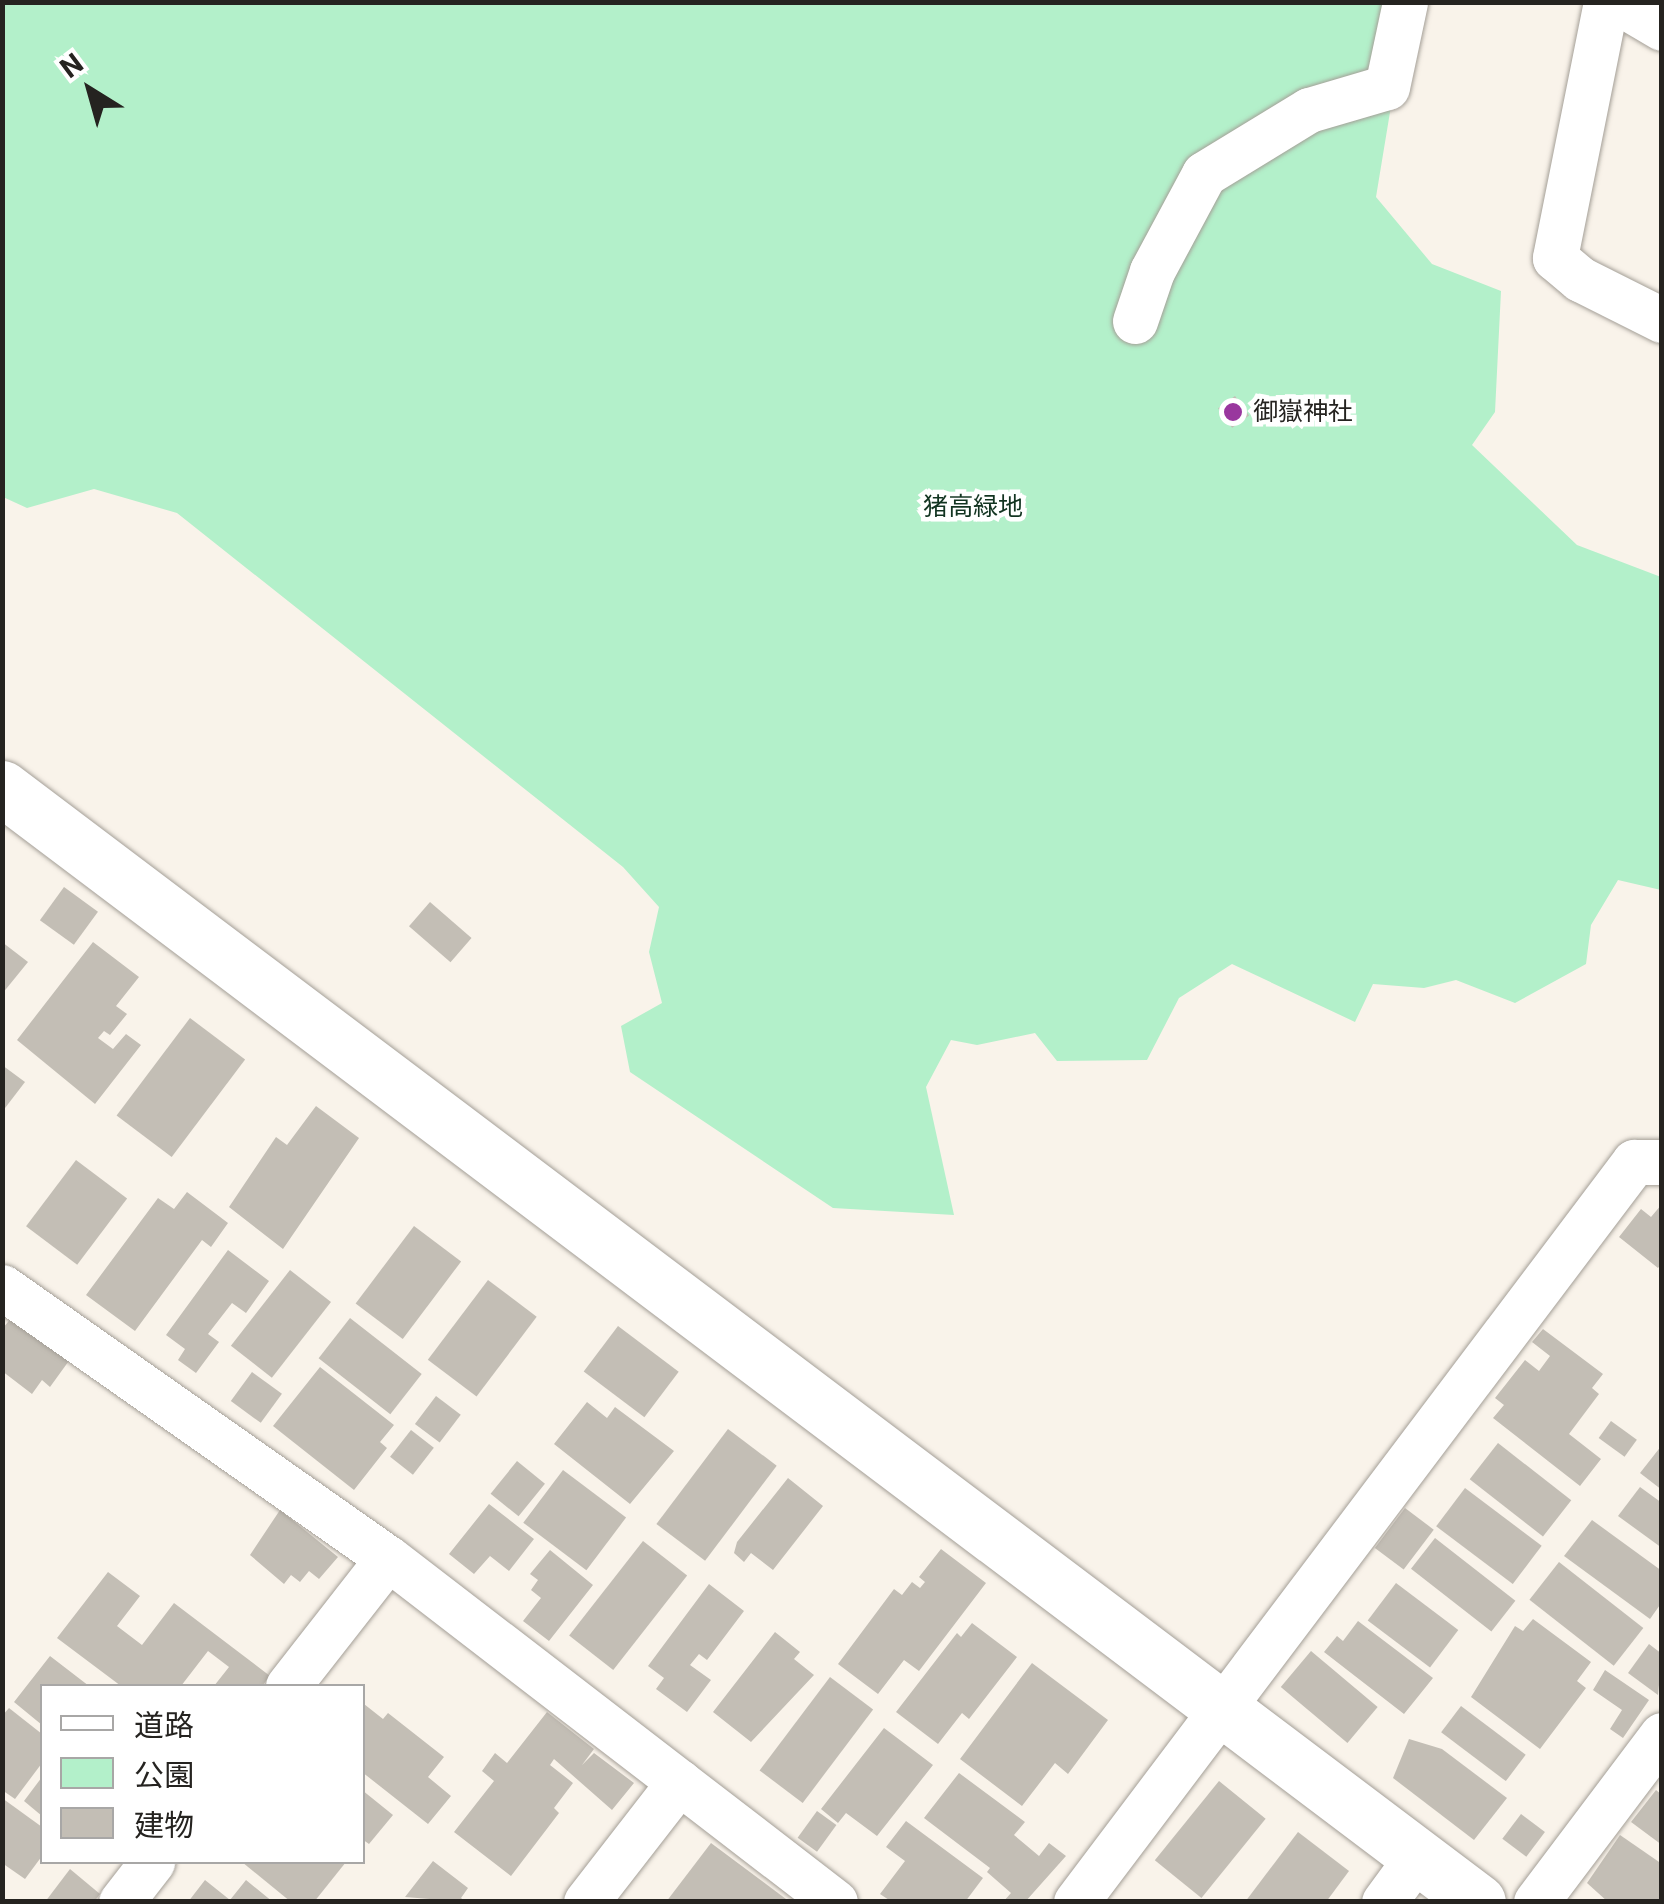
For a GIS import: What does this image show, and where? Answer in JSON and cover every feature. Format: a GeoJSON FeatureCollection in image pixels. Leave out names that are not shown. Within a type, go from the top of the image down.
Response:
{"type":"FeatureCollection","features":[{"type":"Feature","properties":{"kind":"street"},"geometry":{"type":"LineString","coordinates":[[1134,321],[1152,271],[1204,174],[1309,110],[1387,87],[1405,2]]}},
{"type":"Feature","properties":{"kind":"street"},"geometry":{"type":"LineString","coordinates":[[1606,2],[1554,258],[1662,320]]}},
{"type":"Feature","properties":{"kind":"street"},"geometry":{"type":"LineString","coordinates":[[1618,2],[1662,28]]}},
{"type":"Feature","properties":{"kind":"street"},"geometry":{"type":"LineString","coordinates":[[2,788],[1218,1710],[1478,1902]]}},
{"type":"Feature","properties":{"kind":"street"},"geometry":{"type":"LineString","coordinates":[[1076,1902],[1634,1162],[1662,1162]]}},
{"type":"Feature","properties":{"kind":"street"},"geometry":{"type":"LineString","coordinates":[[3,1289],[388,1558],[835,1902]]}},
{"type":"Feature","properties":{"kind":"street"},"geometry":{"type":"LineString","coordinates":[[290,1684],[388,1558]]}},
{"type":"Feature","properties":{"kind":"street"},"geometry":{"type":"LineString","coordinates":[[1536,1902],[1662,1736]]}},
{"type":"Feature","properties":{"kind":"street"},"geometry":{"type":"LineString","coordinates":[[586,1902],[679,1782]]}},
{"type":"Feature","properties":{"kind":"street"},"geometry":{"type":"LineString","coordinates":[[1384,1902],[1417,1858]]}},
{"type":"Feature","properties":{"kind":"street"},"geometry":{"type":"LineString","coordinates":[[121,1902],[150,1864]]}},
{"type":"Feature","properties":{"kind":"green space","name":"猪高緑地"},"geometry":{"type":"Polygon","coordinates":[[[3,3],[1408,3],[1376,197],[1432,264],[1501,291],[1495,412],[1472,445],[1577,545],[1661,577],[1661,890],[1618,880],[1591,925],[1586,964],[1515,1003],[1456,980],[1424,988],[1373,984],[1355,1022],[1232,964],[1179,998],[1147,1060],[1057,1061],[1035,1033],[977,1045],[951,1040],[926,1087],[954,1215],[833,1208],[630,1072],[621,1026],[662,1003],[649,952],[659,907],[623,867],[177,513],[94,489],[27,508],[3,497],[3,3]]]}},
{"type":"Feature","properties":{"kind":"building","name":"御嶽神社"},"geometry":{"type":"Polygon","coordinates":[[[1235,396],[1249,415],[1232,428],[1218,408],[1235,396]]]}},
{"type":"Feature","properties":{"kind":"building"},"geometry":{"type":"Polygon","coordinates":[[[64,887],[98,912],[74,945],[40,920],[64,887]]]}},
{"type":"Feature","properties":{"kind":"building"},"geometry":{"type":"Polygon","coordinates":[[[430,902],[472,938],[451,962],[409,926],[430,902]]]}},
{"type":"Feature","properties":{"kind":"building"},"geometry":{"type":"Polygon","coordinates":[[[2,942],[28,962],[2,994],[2,942]]]}},
{"type":"Feature","properties":{"kind":"building"},"geometry":{"type":"Polygon","coordinates":[[[93,942],[139,977],[116,1006],[127,1014],[110,1035],[104,1031],[98,1038],[113,1049],[126,1034],[141,1045],[95,1104],[17,1040],[93,942]]]}},
{"type":"Feature","properties":{"kind":"building"},"geometry":{"type":"Polygon","coordinates":[[[190,1018],[245,1060],[172,1157],[117,1115],[190,1018]]]}},
{"type":"Feature","properties":{"kind":"building"},"geometry":{"type":"Polygon","coordinates":[[[2,1065],[25,1082],[2,1112],[2,1065]]]}},
{"type":"Feature","properties":{"kind":"building"},"geometry":{"type":"Polygon","coordinates":[[[316,1106],[359,1138],[283,1249],[229,1207],[276,1137],[287,1145],[316,1106]]]}},
{"type":"Feature","properties":{"kind":"building"},"geometry":{"type":"Polygon","coordinates":[[[76,1160],[127,1199],[77,1265],[26,1226],[76,1160]]]}},
{"type":"Feature","properties":{"kind":"building"},"geometry":{"type":"Polygon","coordinates":[[[187,1192],[228,1223],[211,1247],[202,1240],[135,1331],[86,1295],[158,1198],[174,1209],[187,1192]]]}},
{"type":"Feature","properties":{"kind":"building"},"geometry":{"type":"Polygon","coordinates":[[[1662,1204],[1662,1263],[1658,1268],[1619,1237],[1641,1209],[1651,1217],[1662,1204]]]}},
{"type":"Feature","properties":{"kind":"building"},"geometry":{"type":"Polygon","coordinates":[[[414,1226],[461,1262],[403,1339],[356,1303],[414,1226]]]}},
{"type":"Feature","properties":{"kind":"building"},"geometry":{"type":"Polygon","coordinates":[[[228,1250],[269,1281],[246,1313],[232,1303],[208,1334],[219,1342],[196,1373],[178,1360],[185,1349],[166,1335],[228,1250]]]}},
{"type":"Feature","properties":{"kind":"building"},"geometry":{"type":"Polygon","coordinates":[[[290,1270],[331,1302],[272,1378],[231,1346],[290,1270]]]}},
{"type":"Feature","properties":{"kind":"building"},"geometry":{"type":"Polygon","coordinates":[[[488,1280],[537,1317],[477,1397],[428,1360],[488,1280]]]}},
{"type":"Feature","properties":{"kind":"building"},"geometry":{"type":"Polygon","coordinates":[[[14,1315],[71,1358],[50,1387],[42,1380],[32,1394],[2,1371],[2,1329],[14,1315]]]}},
{"type":"Feature","properties":{"kind":"building"},"geometry":{"type":"Polygon","coordinates":[[[350,1318],[422,1374],[390,1414],[319,1358],[350,1318]]]}},
{"type":"Feature","properties":{"kind":"building"},"geometry":{"type":"Polygon","coordinates":[[[618,1326],[679,1372],[644,1417],[584,1372],[618,1326]]]}},
{"type":"Feature","properties":{"kind":"building"},"geometry":{"type":"Polygon","coordinates":[[[1543,1329],[1603,1374],[1592,1388],[1599,1394],[1569,1434],[1601,1459],[1580,1486],[1493,1418],[1504,1405],[1495,1398],[1525,1360],[1539,1371],[1550,1356],[1532,1342],[1543,1329]]]}},
{"type":"Feature","properties":{"kind":"building"},"geometry":{"type":"Polygon","coordinates":[[[320,1367],[394,1425],[380,1442],[387,1448],[354,1490],[273,1426],[320,1367]]]}},
{"type":"Feature","properties":{"kind":"building"},"geometry":{"type":"Polygon","coordinates":[[[252,1372],[282,1394],[261,1423],[231,1401],[252,1372]]]}},
{"type":"Feature","properties":{"kind":"building"},"geometry":{"type":"Polygon","coordinates":[[[436,1396],[461,1415],[440,1443],[415,1424],[436,1396]]]}},
{"type":"Feature","properties":{"kind":"building"},"geometry":{"type":"Polygon","coordinates":[[[587,1402],[607,1418],[615,1407],[674,1451],[630,1504],[554,1444],[587,1402]]]}},
{"type":"Feature","properties":{"kind":"building"},"geometry":{"type":"Polygon","coordinates":[[[1611,1421],[1637,1440],[1625,1457],[1599,1438],[1611,1421]]]}},
{"type":"Feature","properties":{"kind":"building"},"geometry":{"type":"Polygon","coordinates":[[[728,1429],[777,1466],[705,1561],[656,1524],[728,1429]]]}},
{"type":"Feature","properties":{"kind":"building"},"geometry":{"type":"Polygon","coordinates":[[[411,1430],[434,1448],[413,1475],[390,1457],[411,1430]]]}},
{"type":"Feature","properties":{"kind":"building"},"geometry":{"type":"Polygon","coordinates":[[[1498,1443],[1571,1500],[1543,1537],[1470,1479],[1498,1443]]]}},
{"type":"Feature","properties":{"kind":"building"},"geometry":{"type":"Polygon","coordinates":[[[1662,1445],[1662,1490],[1640,1473],[1662,1445]]]}},
{"type":"Feature","properties":{"kind":"building"},"geometry":{"type":"Polygon","coordinates":[[[517,1461],[545,1484],[519,1516],[491,1494],[517,1461]]]}},
{"type":"Feature","properties":{"kind":"building"},"geometry":{"type":"Polygon","coordinates":[[[563,1470],[626,1518],[586,1570],[523,1523],[563,1470]]]}},
{"type":"Feature","properties":{"kind":"building"},"geometry":{"type":"Polygon","coordinates":[[[788,1478],[823,1506],[773,1570],[751,1553],[744,1562],[734,1553],[737,1542],[788,1478]]]}},
{"type":"Feature","properties":{"kind":"building"},"geometry":{"type":"Polygon","coordinates":[[[1640,1487],[1662,1503],[1662,1548],[1618,1516],[1640,1487]]]}},
{"type":"Feature","properties":{"kind":"building"},"geometry":{"type":"Polygon","coordinates":[[[1465,1488],[1542,1546],[1513,1584],[1436,1526],[1465,1488]]]}},
{"type":"Feature","properties":{"kind":"building"},"geometry":{"type":"Polygon","coordinates":[[[489,1504],[534,1539],[509,1571],[490,1556],[474,1574],[449,1554],[489,1504]]]}},
{"type":"Feature","properties":{"kind":"building"},"geometry":{"type":"Polygon","coordinates":[[[1405,1508],[1434,1530],[1404,1570],[1375,1548],[1405,1508]]]}},
{"type":"Feature","properties":{"kind":"building"},"geometry":{"type":"Polygon","coordinates":[[[280,1510],[338,1557],[319,1579],[309,1571],[300,1582],[291,1575],[284,1584],[250,1555],[280,1510]]]}},
{"type":"Feature","properties":{"kind":"building"},"geometry":{"type":"Polygon","coordinates":[[[1592,1520],[1662,1571],[1662,1602],[1650,1619],[1564,1556],[1592,1520]]]}},
{"type":"Feature","properties":{"kind":"building"},"geometry":{"type":"Polygon","coordinates":[[[1435,1538],[1515,1601],[1491,1632],[1411,1569],[1435,1538]]]}},
{"type":"Feature","properties":{"kind":"building"},"geometry":{"type":"Polygon","coordinates":[[[643,1541],[687,1575],[613,1670],[569,1636],[643,1541]]]}},
{"type":"Feature","properties":{"kind":"building"},"geometry":{"type":"Polygon","coordinates":[[[941,1549],[986,1583],[919,1671],[904,1660],[878,1694],[838,1664],[894,1589],[902,1595],[912,1582],[920,1588],[925,1582],[919,1577],[941,1549]]]}},
{"type":"Feature","properties":{"kind":"building"},"geometry":{"type":"Polygon","coordinates":[[[550,1550],[593,1585],[549,1641],[523,1621],[541,1598],[531,1590],[538,1580],[530,1574],[550,1550]]]}},
{"type":"Feature","properties":{"kind":"building"},"geometry":{"type":"Polygon","coordinates":[[[1559,1562],[1643,1628],[1614,1666],[1529,1600],[1559,1562]]]}},
{"type":"Feature","properties":{"kind":"building"},"geometry":{"type":"Polygon","coordinates":[[[108,1572],[140,1596],[117,1626],[142,1645],[174,1603],[270,1676],[264,1684],[216,1684],[229,1667],[208,1651],[183,1684],[118,1684],[57,1638],[108,1572]]]}},
{"type":"Feature","properties":{"kind":"building"},"geometry":{"type":"Polygon","coordinates":[[[1396,1583],[1458,1630],[1430,1667],[1368,1621],[1396,1583]]]}},
{"type":"Feature","properties":{"kind":"building"},"geometry":{"type":"Polygon","coordinates":[[[709,1584],[744,1611],[707,1660],[699,1654],[690,1665],[711,1680],[687,1712],[656,1689],[664,1678],[648,1666],[709,1584]]]}},
{"type":"Feature","properties":{"kind":"building"},"geometry":{"type":"Polygon","coordinates":[[[1533,1619],[1591,1662],[1577,1681],[1586,1688],[1540,1749],[1471,1697],[1515,1626],[1523,1631],[1533,1619]]]}},
{"type":"Feature","properties":{"kind":"building"},"geometry":{"type":"Polygon","coordinates":[[[1358,1621],[1433,1678],[1404,1714],[1324,1652],[1337,1636],[1343,1641],[1358,1621]]]}},
{"type":"Feature","properties":{"kind":"building"},"geometry":{"type":"Polygon","coordinates":[[[972,1623],[1017,1657],[969,1719],[962,1713],[938,1744],[896,1712],[957,1633],[961,1637],[972,1623]]]}},
{"type":"Feature","properties":{"kind":"building"},"geometry":{"type":"Polygon","coordinates":[[[775,1632],[800,1652],[794,1659],[814,1675],[751,1742],[713,1712],[775,1632]]]}},
{"type":"Feature","properties":{"kind":"building"},"geometry":{"type":"Polygon","coordinates":[[[1649,1644],[1662,1654],[1658,1695],[1628,1673],[1649,1644]]]}},
{"type":"Feature","properties":{"kind":"building"},"geometry":{"type":"Polygon","coordinates":[[[1311,1651],[1378,1707],[1347,1743],[1281,1687],[1311,1651]]]}},
{"type":"Feature","properties":{"kind":"building"},"geometry":{"type":"Polygon","coordinates":[[[50,1656],[86,1684],[40,1684],[40,1723],[14,1702],[50,1656]]]}},
{"type":"Feature","properties":{"kind":"building"},"geometry":{"type":"Polygon","coordinates":[[[1032,1663],[1108,1720],[1068,1774],[1055,1763],[1022,1806],[960,1759],[1032,1663]]]}},
{"type":"Feature","properties":{"kind":"building"},"geometry":{"type":"Polygon","coordinates":[[[1605,1670],[1649,1700],[1623,1738],[1610,1729],[1622,1710],[1593,1690],[1605,1670]]]}},
{"type":"Feature","properties":{"kind":"building"},"geometry":{"type":"Polygon","coordinates":[[[830,1677],[873,1709],[803,1803],[760,1770],[830,1677]]]}},
{"type":"Feature","properties":{"kind":"building"},"geometry":{"type":"Polygon","coordinates":[[[365,1705],[383,1719],[388,1713],[444,1757],[428,1777],[451,1796],[428,1824],[365,1774],[365,1705]]]}},
{"type":"Feature","properties":{"kind":"building"},"geometry":{"type":"Polygon","coordinates":[[[1461,1706],[1526,1755],[1506,1781],[1441,1732],[1461,1706]]]}},
{"type":"Feature","properties":{"kind":"building"},"geometry":{"type":"Polygon","coordinates":[[[9,1708],[40,1732],[40,1766],[15,1799],[2,1790],[2,1716],[9,1708]]]}},
{"type":"Feature","properties":{"kind":"building"},"geometry":{"type":"Polygon","coordinates":[[[547,1712],[594,1749],[582,1765],[594,1753],[634,1783],[612,1810],[554,1759],[550,1765],[573,1783],[554,1808],[559,1813],[511,1876],[454,1832],[494,1781],[482,1771],[495,1753],[507,1763],[547,1712]]]}},
{"type":"Feature","properties":{"kind":"building"},"geometry":{"type":"Polygon","coordinates":[[[884,1728],[933,1765],[877,1836],[846,1813],[838,1823],[821,1809],[884,1728]]]}},
{"type":"Feature","properties":{"kind":"building"},"geometry":{"type":"Polygon","coordinates":[[[1409,1739],[1442,1749],[1507,1798],[1474,1840],[1393,1778],[1409,1739]]]}},
{"type":"Feature","properties":{"kind":"building"},"geometry":{"type":"Polygon","coordinates":[[[959,1773],[1025,1822],[1014,1835],[1039,1856],[1049,1843],[1066,1856],[1025,1902],[1003,1902],[1011,1893],[987,1872],[990,1868],[924,1818],[959,1773]]]}},
{"type":"Feature","properties":{"kind":"building"},"geometry":{"type":"Polygon","coordinates":[[[40,1780],[40,1814],[24,1801],[40,1780]]]}},
{"type":"Feature","properties":{"kind":"building"},"geometry":{"type":"Polygon","coordinates":[[[1219,1781],[1266,1819],[1201,1898],[1155,1860],[1219,1781]]]}},
{"type":"Feature","properties":{"kind":"building"},"geometry":{"type":"Polygon","coordinates":[[[1656,1790],[1662,1795],[1662,1845],[1631,1822],[1656,1790]]]}},
{"type":"Feature","properties":{"kind":"building"},"geometry":{"type":"Polygon","coordinates":[[[365,1792],[393,1815],[369,1844],[365,1841],[365,1792]]]}},
{"type":"Feature","properties":{"kind":"building"},"geometry":{"type":"Polygon","coordinates":[[[2,1798],[40,1826],[40,1859],[25,1879],[2,1863],[2,1798]]]}},
{"type":"Feature","properties":{"kind":"building"},"geometry":{"type":"Polygon","coordinates":[[[817,1811],[836,1825],[817,1852],[798,1838],[817,1811]]]}},
{"type":"Feature","properties":{"kind":"building"},"geometry":{"type":"Polygon","coordinates":[[[1521,1814],[1545,1832],[1526,1857],[1502,1839],[1521,1814]]]}},
{"type":"Feature","properties":{"kind":"building"},"geometry":{"type":"Polygon","coordinates":[[[906,1821],[983,1878],[965,1902],[892,1902],[880,1894],[905,1861],[886,1847],[906,1821]]]}},
{"type":"Feature","properties":{"kind":"building"},"geometry":{"type":"Polygon","coordinates":[[[1298,1832],[1349,1871],[1326,1902],[1245,1902],[1298,1832]]]}},
{"type":"Feature","properties":{"kind":"building"},"geometry":{"type":"Polygon","coordinates":[[[1620,1835],[1662,1864],[1662,1902],[1608,1902],[1587,1883],[1620,1835]]]}},
{"type":"Feature","properties":{"kind":"building"},"geometry":{"type":"Polygon","coordinates":[[[711,1843],[786,1899],[784,1902],[666,1902],[711,1843]]]}},
{"type":"Feature","properties":{"kind":"building"},"geometry":{"type":"Polygon","coordinates":[[[433,1861],[468,1888],[461,1898],[466,1902],[405,1897],[433,1861]]]}},
{"type":"Feature","properties":{"kind":"building"},"geometry":{"type":"Polygon","coordinates":[[[244,1864],[344,1864],[314,1902],[291,1902],[244,1864]]]}},
{"type":"Feature","properties":{"kind":"building"},"geometry":{"type":"Polygon","coordinates":[[[70,1869],[100,1894],[94,1902],[45,1902],[70,1869]]]}},
{"type":"Feature","properties":{"kind":"building"},"geometry":{"type":"Polygon","coordinates":[[[205,1880],[230,1900],[246,1880],[273,1902],[188,1902],[205,1880]]]}},
{"type":"Feature","properties":{"kind":"place","name":"御嶽神社"},"geometry":{"type":"Point","coordinates":[1233,412]}}]}
